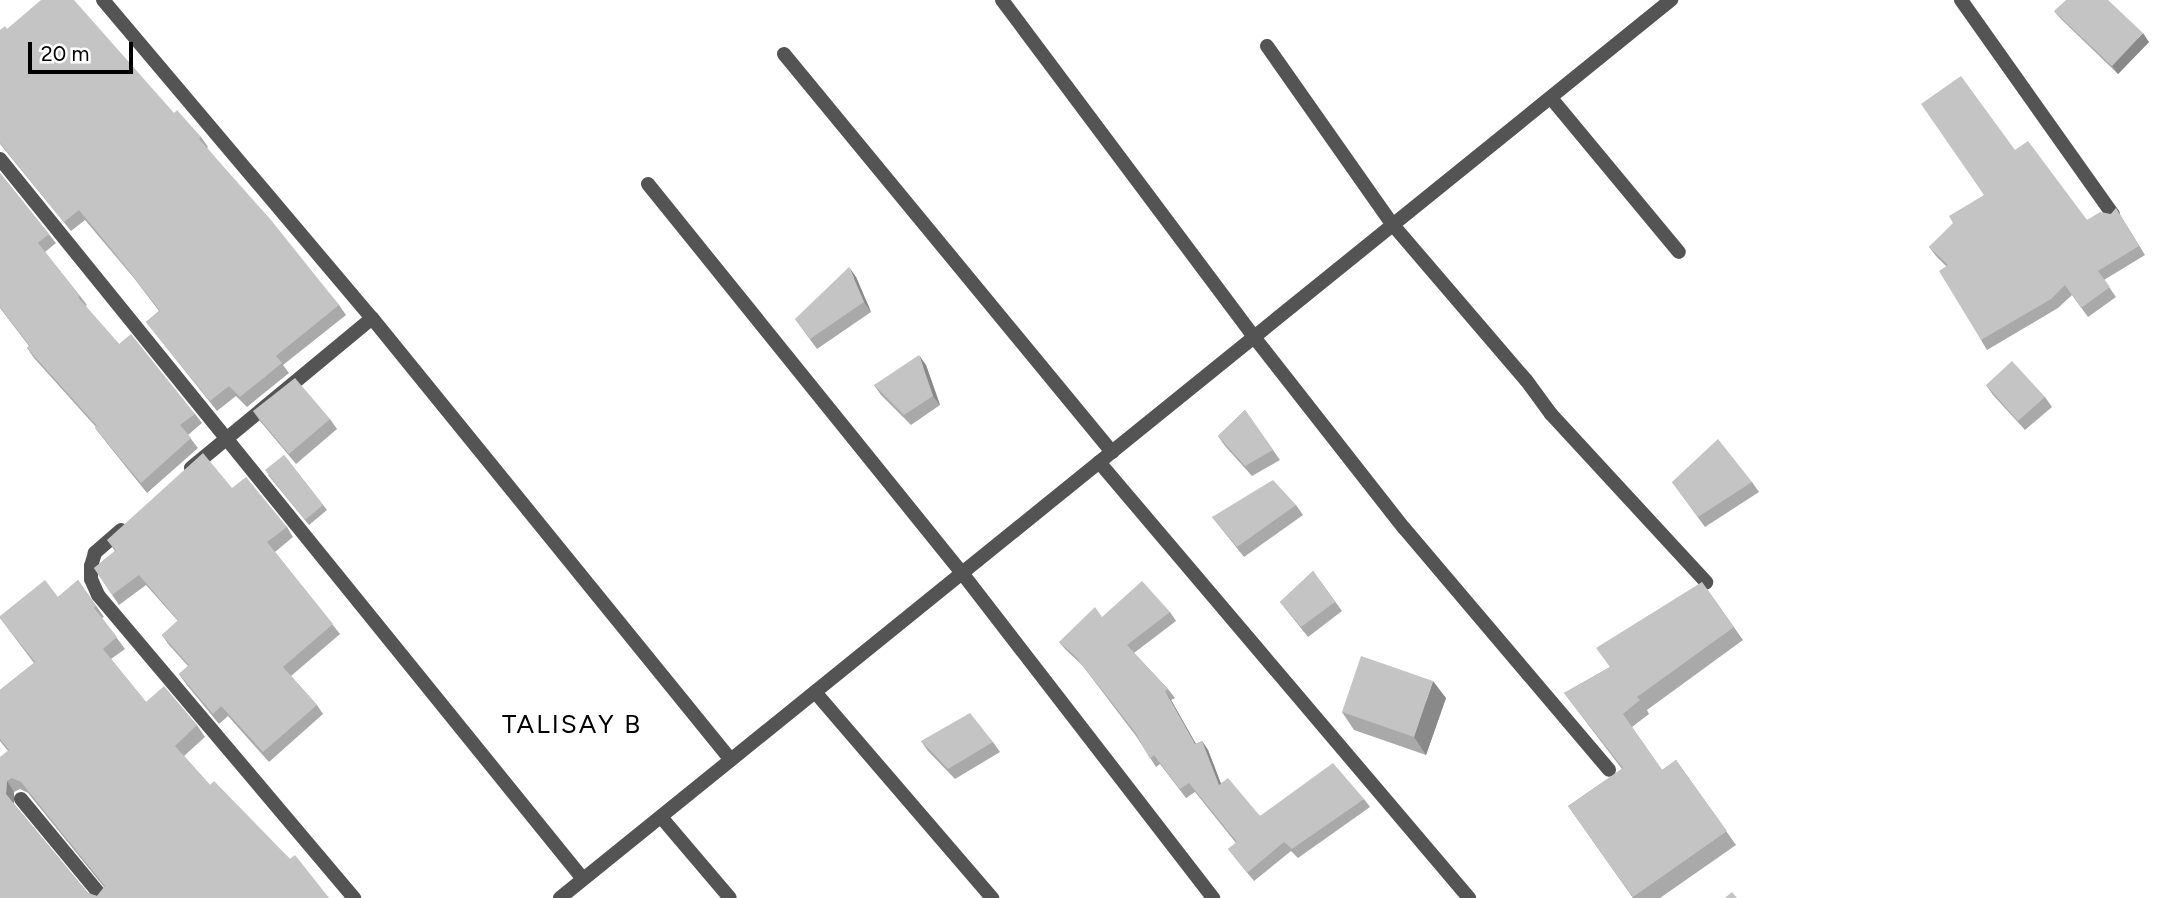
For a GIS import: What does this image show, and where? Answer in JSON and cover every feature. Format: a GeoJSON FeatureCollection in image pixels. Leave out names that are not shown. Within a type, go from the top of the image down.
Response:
{"type":"FeatureCollection","features":[{"type":"Feature","properties":{"kind":"street"},"geometry":{"type":"LineString","coordinates":[[103,0],[372,318],[731,760]]}},
{"type":"Feature","properties":{"kind":"street"},"geometry":{"type":"LineString","coordinates":[[1002,0],[1254,337],[1404,528],[1609,770]]}},
{"type":"Feature","properties":{"kind":"street"},"geometry":{"type":"LineString","coordinates":[[560,898],[1671,0]]}},
{"type":"Feature","properties":{"kind":"street"},"geometry":{"type":"LineString","coordinates":[[1961,0],[2113,215]]}},
{"type":"Feature","properties":{"kind":"street"},"geometry":{"type":"LineString","coordinates":[[1268,46],[1393,225],[1526,380],[1551,414],[1706,582]]}},
{"type":"Feature","properties":{"kind":"street"},"geometry":{"type":"LineString","coordinates":[[784,54],[1112,452]]}},
{"type":"Feature","properties":{"kind":"street"},"geometry":{"type":"LineString","coordinates":[[1551,98],[1679,252]]}},
{"type":"Feature","properties":{"kind":"street"},"geometry":{"type":"LineString","coordinates":[[0,159],[583,879]]}},
{"type":"Feature","properties":{"kind":"street"},"geometry":{"type":"LineString","coordinates":[[648,184],[962,573],[1213,898]]}},
{"type":"Feature","properties":{"kind":"street"},"geometry":{"type":"LineString","coordinates":[[175,481],[372,318]]}},
{"type":"Feature","properties":{"kind":"street"},"geometry":{"type":"LineString","coordinates":[[1099,463],[1469,898]]}},
{"type":"Feature","properties":{"kind":"street"},"geometry":{"type":"LineString","coordinates":[[135,517],[95,553],[91,579],[98,594],[354,898]]}},
{"type":"Feature","properties":{"kind":"street"},"geometry":{"type":"LineString","coordinates":[[815,692],[992,898]]}},
{"type":"Feature","properties":{"kind":"street"},"geometry":{"type":"LineString","coordinates":[[21,799],[103,898]]}},
{"type":"Feature","properties":{"kind":"street"},"geometry":{"type":"LineString","coordinates":[[661,817],[730,898]]}},
{"type":"Feature","properties":{"kind":"building"},"geometry":{"type":"Polygon","coordinates":[[[41,0],[74,0],[174,113],[177,110],[201,137],[199,139],[271,220],[339,305],[276,356],[282,363],[240,397],[229,386],[210,401],[146,322],[160,311],[127,268],[79,210],[64,222],[0,143],[0,30],[5,26],[7,29],[41,0]]]}},
{"type":"Feature","properties":{"kind":"building"},"geometry":{"type":"Polygon","coordinates":[[[2066,0],[2108,0],[2143,33],[2112,66],[2054,11],[2066,0]]]}},
{"type":"Feature","properties":{"kind":"building"},"geometry":{"type":"Polygon","coordinates":[[[1961,76],[2015,150],[2028,141],[2087,220],[2100,212],[2111,214],[2116,208],[2139,246],[2098,271],[2110,287],[2081,308],[2065,285],[2051,299],[1981,340],[1939,271],[1948,265],[1929,247],[1953,223],[1949,216],[1984,195],[1921,104],[1961,76]]]}},
{"type":"Feature","properties":{"kind":"building"},"geometry":{"type":"Polygon","coordinates":[[[0,173],[49,234],[38,243],[80,296],[78,297],[119,344],[131,334],[195,414],[180,425],[191,438],[141,483],[95,428],[97,426],[27,348],[30,346],[0,307],[0,173]]]}},
{"type":"Feature","properties":{"kind":"building"},"geometry":{"type":"Polygon","coordinates":[[[849,267],[864,302],[810,339],[795,319],[849,267]]]}},
{"type":"Feature","properties":{"kind":"building"},"geometry":{"type":"Polygon","coordinates":[[[919,355],[933,396],[904,415],[874,385],[919,355]]]}},
{"type":"Feature","properties":{"kind":"building"},"geometry":{"type":"Polygon","coordinates":[[[2012,361],[2045,397],[2018,421],[1986,385],[2012,361]]]}},
{"type":"Feature","properties":{"kind":"building"},"geometry":{"type":"Polygon","coordinates":[[[295,378],[330,419],[289,454],[253,411],[295,378]]]}},
{"type":"Feature","properties":{"kind":"building"},"geometry":{"type":"Polygon","coordinates":[[[1245,410],[1273,450],[1245,466],[1218,436],[1245,410]]]}},
{"type":"Feature","properties":{"kind":"building"},"geometry":{"type":"Polygon","coordinates":[[[1718,439],[1752,482],[1698,517],[1672,482],[1718,439]]]}},
{"type":"Feature","properties":{"kind":"building"},"geometry":{"type":"Polygon","coordinates":[[[203,453],[232,488],[246,477],[287,527],[267,542],[333,624],[283,667],[317,705],[263,752],[221,706],[213,714],[179,674],[189,665],[162,635],[178,620],[139,575],[112,595],[94,568],[116,550],[107,540],[203,453]]]}},
{"type":"Feature","properties":{"kind":"building"},"geometry":{"type":"Polygon","coordinates":[[[284,455],[323,505],[305,520],[265,470],[284,455]]]}},
{"type":"Feature","properties":{"kind":"building"},"geometry":{"type":"Polygon","coordinates":[[[1273,480],[1296,505],[1237,547],[1212,517],[1273,480]]]}},
{"type":"Feature","properties":{"kind":"building"},"geometry":{"type":"Polygon","coordinates":[[[1313,571],[1335,602],[1301,627],[1280,602],[1313,571]]]}},
{"type":"Feature","properties":{"kind":"building"},"geometry":{"type":"Polygon","coordinates":[[[45,580],[58,597],[78,580],[96,606],[94,608],[117,637],[103,649],[146,702],[164,686],[197,725],[175,746],[210,785],[214,781],[290,859],[295,855],[329,898],[0,898],[0,757],[9,750],[0,739],[0,690],[35,662],[0,616],[45,580]],[[12,778],[7,781],[6,794],[88,893],[97,896],[105,886],[21,782],[12,778]]]}},
{"type":"Feature","properties":{"kind":"building"},"geometry":{"type":"Polygon","coordinates":[[[1142,581],[1170,612],[1127,645],[1168,689],[1165,691],[1195,744],[1202,741],[1219,785],[1228,778],[1260,816],[1333,763],[1364,799],[1292,849],[1284,842],[1247,873],[1228,849],[1237,842],[1189,783],[1180,789],[1154,755],[1150,759],[1135,732],[1076,657],[1059,642],[1095,607],[1102,617],[1142,581]]]}},
{"type":"Feature","properties":{"kind":"building"},"geometry":{"type":"Polygon","coordinates":[[[1702,582],[1734,627],[1637,697],[1640,700],[1623,714],[1662,770],[1676,760],[1727,831],[1633,897],[1568,806],[1623,768],[1564,693],[1610,667],[1596,648],[1702,582]]]}},
{"type":"Feature","properties":{"kind":"building"},"geometry":{"type":"Polygon","coordinates":[[[1361,656],[1433,681],[1414,737],[1342,712],[1361,656]]]}},
{"type":"Feature","properties":{"kind":"building"},"geometry":{"type":"Polygon","coordinates":[[[970,713],[993,742],[948,769],[921,741],[970,713]]]}},
{"type":"Feature","properties":{"kind":"building"},"geometry":{"type":"Polygon","coordinates":[[[1732,892],[1737,898],[1725,898],[1732,892]]]}},
{"type":"Feature","properties":{"kind":"district","name":"TALISAY B"},"geometry":{"type":"Point","coordinates":[572,725]}}]}
